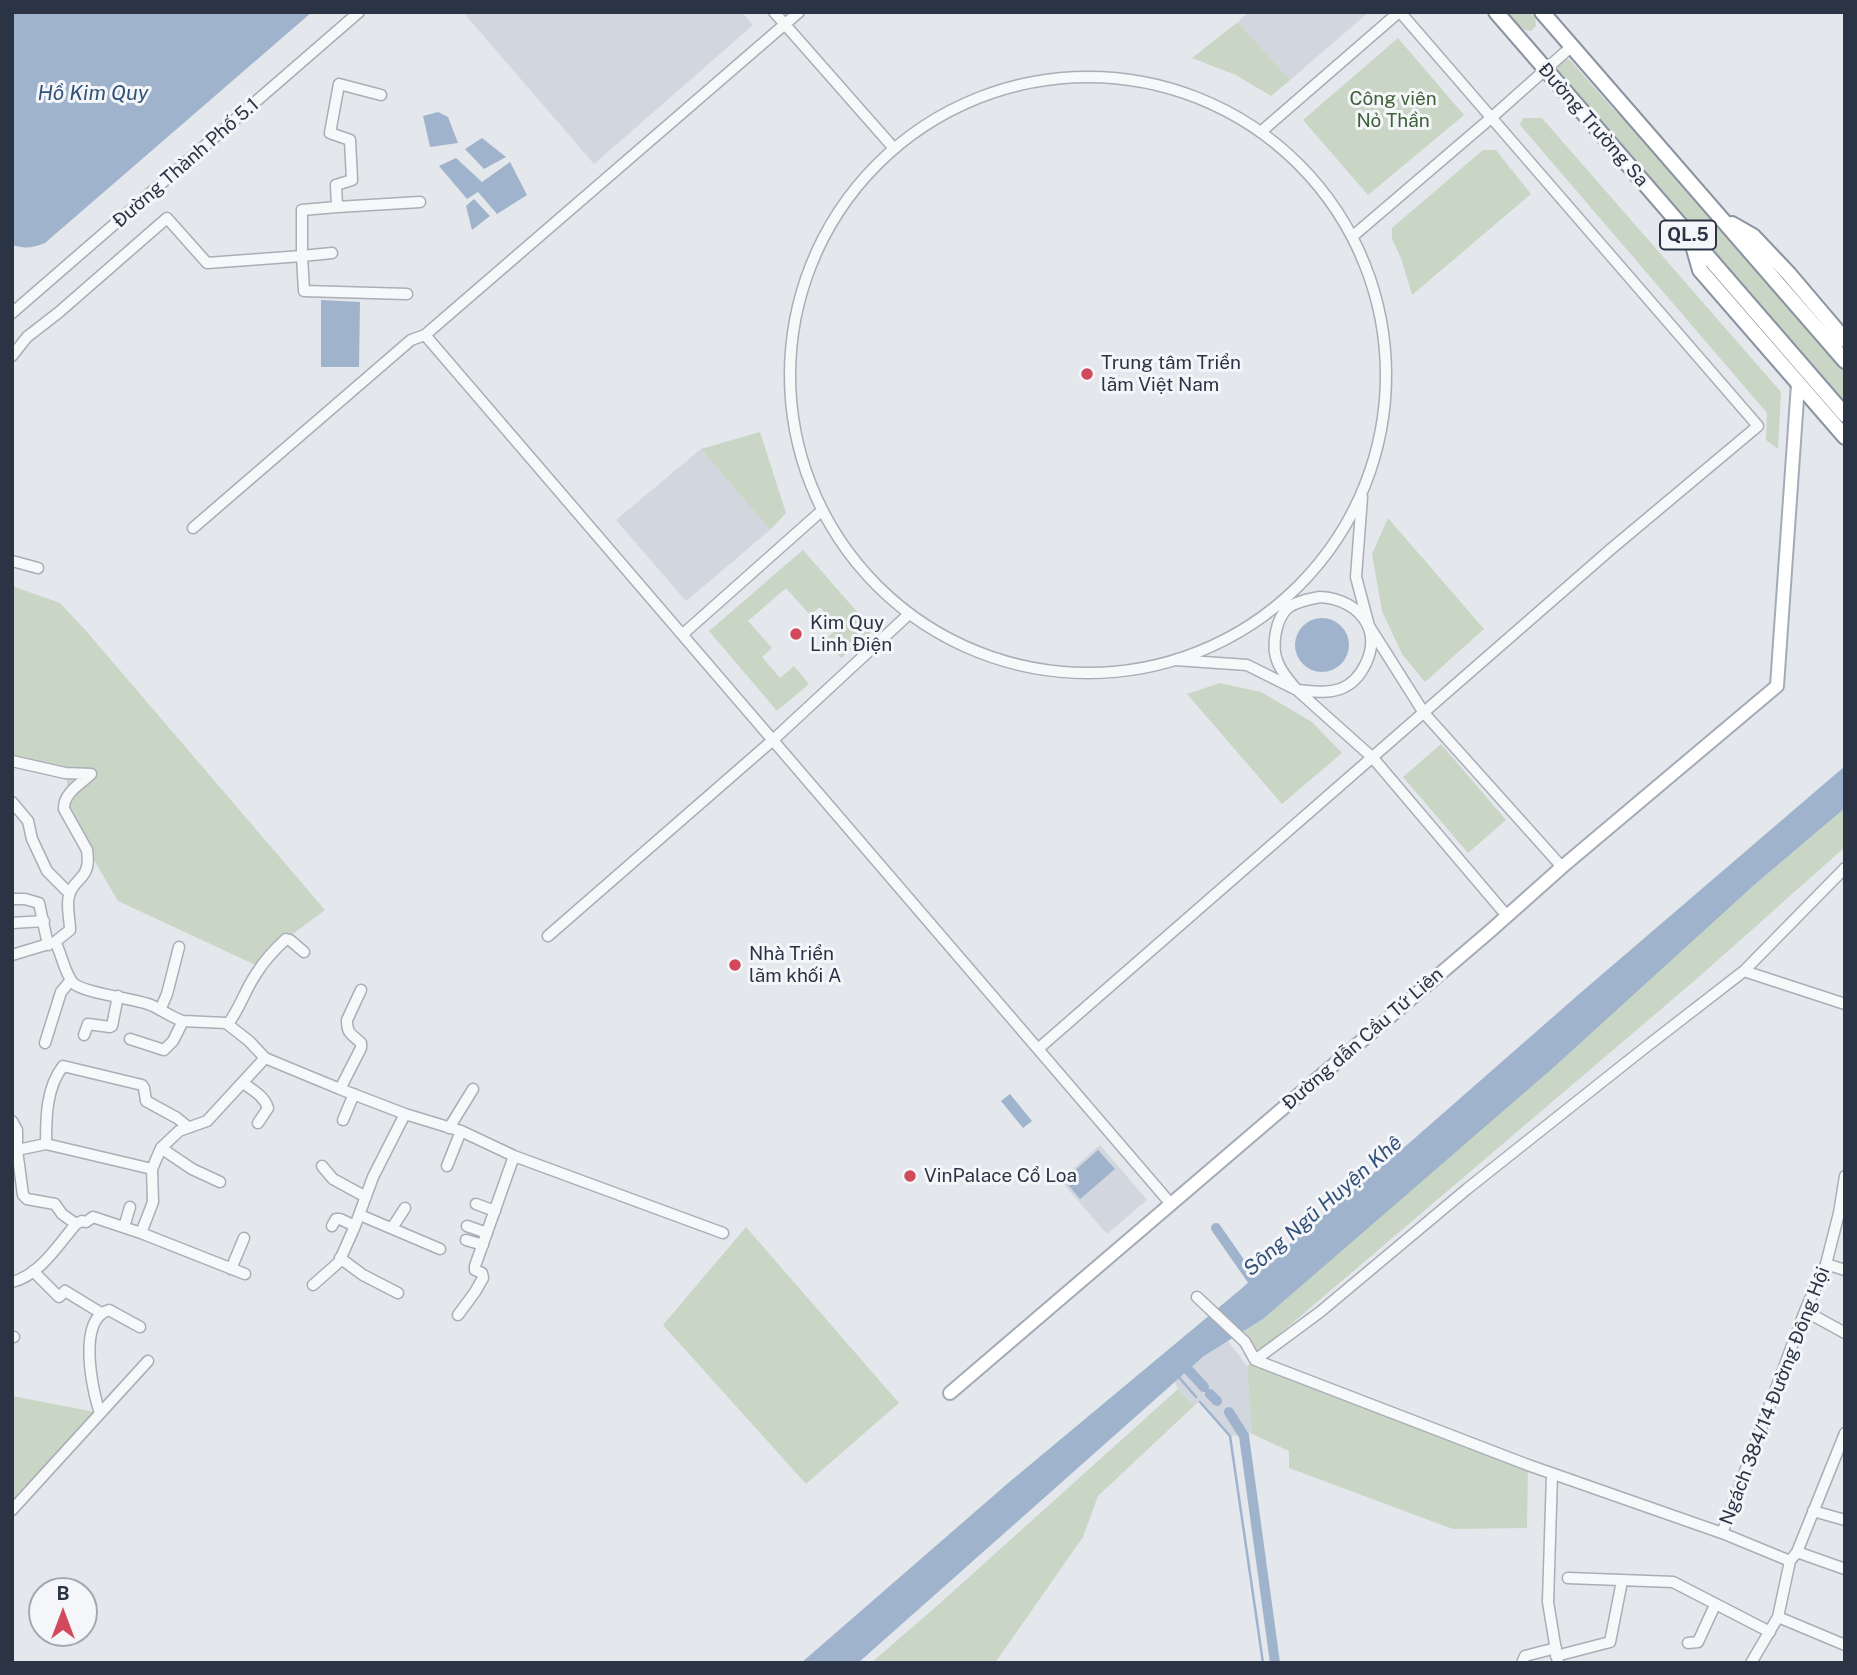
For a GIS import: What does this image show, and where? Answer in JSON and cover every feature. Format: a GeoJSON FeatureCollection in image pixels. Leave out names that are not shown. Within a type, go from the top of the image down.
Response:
{"type":"FeatureCollection","features":[{"type":"Feature","properties":{"kind":"highway","name":"Đường Trường Sa"},"geometry":{"type":"LineString","coordinates":[[1496,12],[1845,415]]}},
{"type":"Feature","properties":{"kind":"highway","name":"Đường Trường Sa"},"geometry":{"type":"LineString","coordinates":[[1542,12],[1845,361]]}},
{"type":"Feature","properties":{"kind":"highway","name":"Đường Trường Sa"},"geometry":{"type":"LineString","coordinates":[[1724,220],[1753,236],[1845,340]]}},
{"type":"Feature","properties":{"kind":"highway","name":"Đường Trường Sa"},"geometry":{"type":"LineString","coordinates":[[1690,237],[1700,270],[1845,437]]}},
{"type":"Feature","properties":{"kind":"main road","name":"Đường dẫn Cầu Tứ Liên"},"geometry":{"type":"LineString","coordinates":[[950,1393],[1562,867],[1777,686],[1798,384]]}},
{"type":"Feature","properties":{"kind":"street","name":"Đường Thành Phố 5.1"},"geometry":{"type":"LineString","coordinates":[[12,313],[359,12]]}},
{"type":"Feature","properties":{"kind":"street"},"geometry":{"type":"LineString","coordinates":[[774,12],[891,145]]}},
{"type":"Feature","properties":{"kind":"street"},"geometry":{"type":"LineString","coordinates":[[193,528],[411,340],[425,335],[800,12]]}},
{"type":"Feature","properties":{"kind":"street"},"geometry":{"type":"LineString","coordinates":[[1038,1049],[1611,549],[1758,426],[1400,12],[1263,130]]}},
{"type":"Feature","properties":{"kind":"street"},"geometry":{"type":"LineString","coordinates":[[1353,236],[1572,46]]}},
{"type":"Feature","properties":{"kind":"street"},"geometry":{"type":"LineString","coordinates":[[1507,916],[1373,758],[1297,690],[1277,663],[1275,632],[1287,608],[1340,541],[1362,489],[1377,443],[1382,400],[1380,338],[1375,301],[1353,236],[1313,180],[1279,142],[1239,113],[1198,96],[1106,78],[1034,82],[983,94],[891,145],[853,192],[825,234],[797,336],[792,388],[792,440],[818,514],[852,558],[908,615],[1011,659],[1060,669],[1118,670],[1171,660],[1228,639],[1287,608],[1312,598],[1335,598],[1360,614],[1424,713],[1562,867]]}},
{"type":"Feature","properties":{"kind":"street"},"geometry":{"type":"LineString","coordinates":[[337,207],[336,185],[352,180],[350,140],[330,133],[339,83],[381,95]]}},
{"type":"Feature","properties":{"kind":"street"},"geometry":{"type":"LineString","coordinates":[[407,294],[303,291],[302,209],[420,202]]}},
{"type":"Feature","properties":{"kind":"street"},"geometry":{"type":"LineString","coordinates":[[12,356],[27,337],[167,218],[207,263],[332,253]]}},
{"type":"Feature","properties":{"kind":"street"},"geometry":{"type":"LineString","coordinates":[[425,335],[1171,1204]]}},
{"type":"Feature","properties":{"kind":"street"},"geometry":{"type":"LineString","coordinates":[[1171,660],[1247,665],[1297,690],[1326,692],[1340,689],[1353,681],[1363,670],[1369,656],[1370,641],[1369,626],[1356,577],[1362,489]]}},
{"type":"Feature","properties":{"kind":"street"},"geometry":{"type":"LineString","coordinates":[[682,634],[818,514]]}},
{"type":"Feature","properties":{"kind":"street"},"geometry":{"type":"LineString","coordinates":[[12,561],[38,568]]}},
{"type":"Feature","properties":{"kind":"street"},"geometry":{"type":"LineString","coordinates":[[548,936],[773,740],[908,615]]}},
{"type":"Feature","properties":{"kind":"street"},"geometry":{"type":"LineString","coordinates":[[12,761],[65,773],[92,774],[68,794],[63,803],[87,850],[88,858],[85,874],[69,893],[70,930],[52,943],[12,956]]}},
{"type":"Feature","properties":{"kind":"street"},"geometry":{"type":"LineString","coordinates":[[65,773],[68,794]]}},
{"type":"Feature","properties":{"kind":"street"},"geometry":{"type":"LineString","coordinates":[[12,802],[28,821],[32,839],[47,871],[69,893]]}},
{"type":"Feature","properties":{"kind":"street"},"geometry":{"type":"LineString","coordinates":[[1255,1360],[1320,1312],[1478,1181],[1744,971],[1845,868]]}},
{"type":"Feature","properties":{"kind":"street"},"geometry":{"type":"LineString","coordinates":[[12,899],[39,903],[52,943],[71,980],[81,988],[144,1002],[183,1021],[228,1024],[265,1058],[405,1114],[461,1131],[514,1156],[723,1233]]}},
{"type":"Feature","properties":{"kind":"street"},"geometry":{"type":"LineString","coordinates":[[12,923],[44,921]]}},
{"type":"Feature","properties":{"kind":"street"},"geometry":{"type":"LineString","coordinates":[[228,1024],[239,1009],[254,976],[280,944],[286,939],[290,940],[304,952]]}},
{"type":"Feature","properties":{"kind":"street"},"geometry":{"type":"LineString","coordinates":[[160,1010],[179,947]]}},
{"type":"Feature","properties":{"kind":"street"},"geometry":{"type":"LineString","coordinates":[[1744,971],[1845,1004]]}},
{"type":"Feature","properties":{"kind":"street"},"geometry":{"type":"LineString","coordinates":[[45,1044],[61,992],[71,980]]}},
{"type":"Feature","properties":{"kind":"street"},"geometry":{"type":"LineString","coordinates":[[340,1089],[361,1048],[361,1043],[348,1031],[348,1020],[361,990]]}},
{"type":"Feature","properties":{"kind":"street"},"geometry":{"type":"LineString","coordinates":[[84,1035],[88,1024],[112,1026],[118,996]]}},
{"type":"Feature","properties":{"kind":"street"},"geometry":{"type":"LineString","coordinates":[[130,1039],[164,1050],[173,1041],[183,1021]]}},
{"type":"Feature","properties":{"kind":"street"},"geometry":{"type":"LineString","coordinates":[[141,1233],[153,1202],[152,1170],[160,1148],[179,1130],[207,1121],[265,1058]]}},
{"type":"Feature","properties":{"kind":"street"},"geometry":{"type":"LineString","coordinates":[[46,1144],[49,1100],[55,1076],[63,1066],[142,1085],[146,1101],[188,1127]]}},
{"type":"Feature","properties":{"kind":"street"},"geometry":{"type":"LineString","coordinates":[[243,1083],[266,1102],[268,1108],[258,1123]]}},
{"type":"Feature","properties":{"kind":"street"},"geometry":{"type":"LineString","coordinates":[[449,1128],[473,1089]]}},
{"type":"Feature","properties":{"kind":"street"},"geometry":{"type":"LineString","coordinates":[[343,1120],[354,1094]]}},
{"type":"Feature","properties":{"kind":"street"},"geometry":{"type":"LineString","coordinates":[[313,1285],[340,1258],[360,1215],[373,1177],[405,1114]]}},
{"type":"Feature","properties":{"kind":"street"},"geometry":{"type":"LineString","coordinates":[[12,1121],[17,1130],[24,1198],[55,1204],[62,1214],[76,1224]]}},
{"type":"Feature","properties":{"kind":"street"},"geometry":{"type":"LineString","coordinates":[[447,1166],[461,1131]]}},
{"type":"Feature","properties":{"kind":"street"},"geometry":{"type":"LineString","coordinates":[[17,1150],[46,1144],[152,1170]]}},
{"type":"Feature","properties":{"kind":"street"},"geometry":{"type":"LineString","coordinates":[[160,1148],[192,1169],[220,1182]]}},
{"type":"Feature","properties":{"kind":"street"},"geometry":{"type":"LineString","coordinates":[[458,1315],[483,1278],[482,1273],[474,1268],[514,1156]]}},
{"type":"Feature","properties":{"kind":"street"},"geometry":{"type":"LineString","coordinates":[[322,1166],[333,1179],[366,1198]]}},
{"type":"Feature","properties":{"kind":"street","name":"Ngách 384/14 Đường Đông Hội"},"geometry":{"type":"LineString","coordinates":[[1722,1533],[1805,1311],[1826,1264],[1845,1176]]}},
{"type":"Feature","properties":{"kind":"street"},"geometry":{"type":"LineString","coordinates":[[476,1204],[495,1211]]}},
{"type":"Feature","properties":{"kind":"street"},"geometry":{"type":"LineString","coordinates":[[124,1227],[131,1207]]}},
{"type":"Feature","properties":{"kind":"street"},"geometry":{"type":"LineString","coordinates":[[392,1228],[405,1208]]}},
{"type":"Feature","properties":{"kind":"street"},"geometry":{"type":"LineString","coordinates":[[360,1215],[440,1249]]}},
{"type":"Feature","properties":{"kind":"street"},"geometry":{"type":"LineString","coordinates":[[12,1282],[33,1271],[76,1224],[93,1217],[245,1274]]}},
{"type":"Feature","properties":{"kind":"street"},"geometry":{"type":"LineString","coordinates":[[332,1226],[336,1219],[340,1219],[355,1226]]}},
{"type":"Feature","properties":{"kind":"street"},"geometry":{"type":"LineString","coordinates":[[467,1226],[487,1233]]}},
{"type":"Feature","properties":{"kind":"street"},"geometry":{"type":"LineString","coordinates":[[231,1269],[244,1238]]}},
{"type":"Feature","properties":{"kind":"street"},"geometry":{"type":"LineString","coordinates":[[466,1240],[483,1245]]}},
{"type":"Feature","properties":{"kind":"street"},"geometry":{"type":"LineString","coordinates":[[340,1258],[363,1275],[398,1293]]}},
{"type":"Feature","properties":{"kind":"street"},"geometry":{"type":"LineString","coordinates":[[1826,1264],[1845,1270]]}},
{"type":"Feature","properties":{"kind":"street"},"geometry":{"type":"LineString","coordinates":[[33,1271],[59,1297],[65,1291],[101,1312]]}},
{"type":"Feature","properties":{"kind":"street"},"geometry":{"type":"LineString","coordinates":[[1197,1297],[1245,1342],[1255,1360],[1552,1474],[1722,1533],[1793,1556],[1845,1569]]}},
{"type":"Feature","properties":{"kind":"street"},"geometry":{"type":"LineString","coordinates":[[100,1413],[90,1377],[92,1332],[96,1320],[101,1312],[113,1310],[140,1326]]}},
{"type":"Feature","properties":{"kind":"street"},"geometry":{"type":"LineString","coordinates":[[1805,1311],[1845,1333]]}},
{"type":"Feature","properties":{"kind":"street"},"geometry":{"type":"LineString","coordinates":[[12,1510],[148,1361]]}},
{"type":"Feature","properties":{"kind":"street"},"geometry":{"type":"LineString","coordinates":[[1751,1663],[1778,1617],[1793,1556],[1845,1433]]}},
{"type":"Feature","properties":{"kind":"street"},"geometry":{"type":"LineString","coordinates":[[1552,1474],[1548,1602],[1557,1655]]}},
{"type":"Feature","properties":{"kind":"street"},"geometry":{"type":"LineString","coordinates":[[1813,1511],[1845,1520]]}},
{"type":"Feature","properties":{"kind":"street"},"geometry":{"type":"LineString","coordinates":[[1568,1578],[1673,1582],[1770,1632]]}},
{"type":"Feature","properties":{"kind":"street"},"geometry":{"type":"LineString","coordinates":[[1522,1663],[1524,1656],[1557,1655],[1610,1642],[1622,1581]]}},
{"type":"Feature","properties":{"kind":"street"},"geometry":{"type":"LineString","coordinates":[[1688,1643],[1698,1642],[1715,1605]]}},
{"type":"Feature","properties":{"kind":"street"},"geometry":{"type":"LineString","coordinates":[[1778,1617],[1845,1644]]}},
{"type":"Feature","properties":{"kind":"shaded area"},"geometry":{"type":"Polygon","coordinates":[[[463,12],[742,12],[753,25],[594,164],[463,12]]]}},
{"type":"Feature","properties":{"kind":"shaded area"},"geometry":{"type":"Polygon","coordinates":[[[1249,12],[1369,12],[1290,80],[1238,22],[1249,12]]]}},
{"type":"Feature","properties":{"kind":"shaded area"},"geometry":{"type":"Polygon","coordinates":[[[701,449],[770,530],[686,601],[616,520],[701,449]]]}},
{"type":"Feature","properties":{"kind":"shaded area"},"geometry":{"type":"Polygon","coordinates":[[[1100,1145],[1147,1200],[1107,1234],[1060,1180],[1100,1145]]]}},
{"type":"Feature","properties":{"kind":"shaded area"},"geometry":{"type":"Polygon","coordinates":[[[1228,1341],[1247,1366],[1252,1434],[1230,1436],[1200,1401],[1194,1406],[1175,1382],[1204,1356],[1228,1341]]]}},
{"type":"Feature","properties":{"kind":"green space"},"geometry":{"type":"Polygon","coordinates":[[[1508,12],[1530,12],[1535,18],[1536,26],[1531,31],[1524,29],[1508,12]]]}},
{"type":"Feature","properties":{"kind":"green space"},"geometry":{"type":"Polygon","coordinates":[[[1238,22],[1290,80],[1271,96],[1236,75],[1192,58],[1238,22]]]}},
{"type":"Feature","properties":{"kind":"green space","name":"Công viên Nỏ Thần"},"geometry":{"type":"Polygon","coordinates":[[[1398,38],[1464,115],[1368,195],[1303,120],[1398,38]]]}},
{"type":"Feature","properties":{"kind":"green space"},"geometry":{"type":"Polygon","coordinates":[[[1564,58],[1570,60],[1630,124],[1845,372],[1845,405],[1558,70],[1556,66],[1564,58]]]}},
{"type":"Feature","properties":{"kind":"green space"},"geometry":{"type":"Polygon","coordinates":[[[1523,118],[1542,118],[1781,392],[1778,449],[1766,440],[1767,413],[1520,125],[1523,118]]]}},
{"type":"Feature","properties":{"kind":"green space"},"geometry":{"type":"Polygon","coordinates":[[[1483,150],[1496,150],[1531,194],[1412,295],[1392,239],[1392,228],[1483,150]]]}},
{"type":"Feature","properties":{"kind":"green space"},"geometry":{"type":"Polygon","coordinates":[[[760,432],[786,513],[770,530],[701,449],[760,432]]]}},
{"type":"Feature","properties":{"kind":"green space"},"geometry":{"type":"Polygon","coordinates":[[[1388,518],[1484,629],[1425,682],[1402,654],[1382,611],[1372,554],[1388,518]]]}},
{"type":"Feature","properties":{"kind":"green space"},"geometry":{"type":"Polygon","coordinates":[[[803,550],[873,630],[841,658],[825,640],[838,628],[820,607],[810,615],[786,588],[748,621],[772,648],[762,657],[780,678],[794,666],[809,684],[777,711],[709,631],[803,550]]]}},
{"type":"Feature","properties":{"kind":"green space"},"geometry":{"type":"Polygon","coordinates":[[[12,586],[60,603],[325,910],[286,939],[260,967],[118,901],[64,809],[68,794],[66,773],[12,761],[12,586]]]}},
{"type":"Feature","properties":{"kind":"green space"},"geometry":{"type":"Polygon","coordinates":[[[1220,683],[1261,692],[1312,722],[1342,753],[1282,804],[1187,694],[1220,683]]]}},
{"type":"Feature","properties":{"kind":"green space"},"geometry":{"type":"Polygon","coordinates":[[[1441,744],[1506,820],[1468,853],[1403,777],[1441,744]]]}},
{"type":"Feature","properties":{"kind":"green space"},"geometry":{"type":"Polygon","coordinates":[[[1845,808],[1845,847],[1700,976],[1256,1354],[1243,1332],[1263,1319],[1845,808]]]}},
{"type":"Feature","properties":{"kind":"green space"},"geometry":{"type":"Polygon","coordinates":[[[746,1227],[899,1403],[806,1484],[663,1325],[746,1227]]]}},
{"type":"Feature","properties":{"kind":"green space"},"geometry":{"type":"Polygon","coordinates":[[[1255,1360],[1528,1465],[1527,1528],[1453,1529],[1289,1468],[1289,1451],[1252,1434],[1247,1366],[1255,1360]]]}},
{"type":"Feature","properties":{"kind":"green space"},"geometry":{"type":"Polygon","coordinates":[[[1178,1389],[1194,1406],[1098,1496],[1083,1537],[995,1663],[871,1663],[938,1605],[1178,1389]]]}},
{"type":"Feature","properties":{"kind":"green space"},"geometry":{"type":"Polygon","coordinates":[[[12,1396],[100,1413],[12,1510],[12,1396]]]}},
{"type":"Feature","properties":{"kind":"water","name":"Hồ Kim Quy"},"geometry":{"type":"Polygon","coordinates":[[[12,12],[312,12],[45,243],[25,247],[12,245],[12,12]]]}},
{"type":"Feature","properties":{"kind":"water"},"geometry":{"type":"Polygon","coordinates":[[[438,112],[448,117],[458,143],[430,147],[423,116],[438,112]]]}},
{"type":"Feature","properties":{"kind":"water"},"geometry":{"type":"Polygon","coordinates":[[[482,138],[506,157],[484,169],[465,149],[482,138]]]}},
{"type":"Feature","properties":{"kind":"water"},"geometry":{"type":"Polygon","coordinates":[[[456,158],[482,182],[510,162],[527,195],[497,214],[478,192],[467,199],[439,166],[456,158]]]}},
{"type":"Feature","properties":{"kind":"water"},"geometry":{"type":"Polygon","coordinates":[[[474,199],[490,216],[472,230],[466,206],[474,199]]]}},
{"type":"Feature","properties":{"kind":"water"},"geometry":{"type":"Polygon","coordinates":[[[321,300],[360,302],[359,367],[321,367],[321,300]]]}},
{"type":"Feature","properties":{"kind":"water"},"geometry":{"type":"Polygon","coordinates":[[[1322,618],[1341,626],[1349,645],[1341,664],[1322,672],[1303,664],[1295,645],[1303,626],[1322,618]]]}},
{"type":"Feature","properties":{"kind":"water","name":"Sông Ngũ Huyện Khê"},"geometry":{"type":"Polygon","coordinates":[[[1845,766],[1845,808],[1753,886],[1554,1067],[1263,1319],[1204,1356],[858,1663],[801,1663],[1007,1484],[1241,1289],[1845,766]]]}},
{"type":"Feature","properties":{"kind":"water"},"geometry":{"type":"Polygon","coordinates":[[[1010,1094],[1032,1121],[1023,1128],[1001,1101],[1010,1094]]]}},
{"type":"Feature","properties":{"kind":"water"},"geometry":{"type":"Polygon","coordinates":[[[1098,1150],[1115,1169],[1080,1199],[1064,1180],[1098,1150]]]}},
{"type":"Feature","properties":{"kind":"waterway"},"geometry":{"type":"LineString","coordinates":[[1216,1228],[1257,1287]]}},
{"type":"Feature","properties":{"kind":"waterway"},"geometry":{"type":"LineString","coordinates":[[1181,1362],[1204,1387]]}},
{"type":"Feature","properties":{"kind":"waterway"},"geometry":{"type":"LineString","coordinates":[[1177,1375],[1196,1397]]}},
{"type":"Feature","properties":{"kind":"waterway"},"geometry":{"type":"LineString","coordinates":[[1210,1394],[1217,1401]]}},
{"type":"Feature","properties":{"kind":"waterway"},"geometry":{"type":"LineString","coordinates":[[1200,1402],[1230,1436],[1263,1663]]}},
{"type":"Feature","properties":{"kind":"waterway"},"geometry":{"type":"LineString","coordinates":[[1229,1412],[1244,1436],[1275,1663]]}},
{"type":"Feature","properties":{"kind":"place","name":"Trung tâm Triển lãm Việt Nam"},"geometry":{"type":"Point","coordinates":[1087,374]}},
{"type":"Feature","properties":{"kind":"place","name":"Kim Quy Linh Điện"},"geometry":{"type":"Point","coordinates":[796,634]}},
{"type":"Feature","properties":{"kind":"place","name":"Nhà Triển lãm khối A"},"geometry":{"type":"Point","coordinates":[735,965]}},
{"type":"Feature","properties":{"kind":"place","name":"VinPalace Cổ Loa"},"geometry":{"type":"Point","coordinates":[910,1176]}}]}
